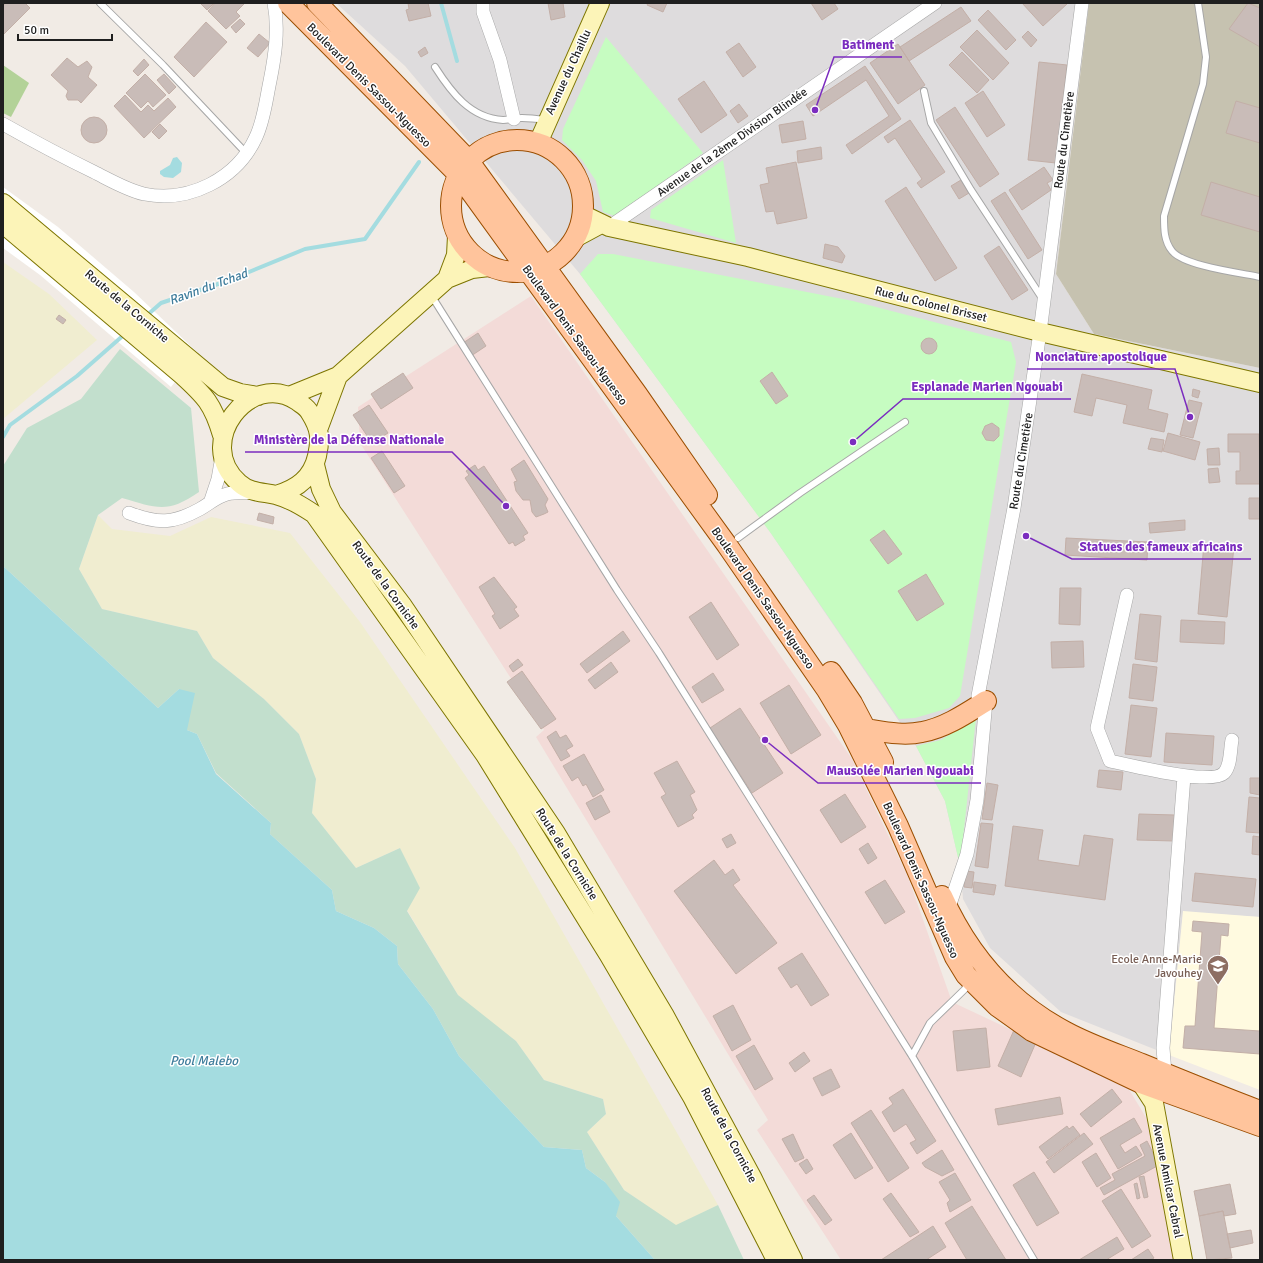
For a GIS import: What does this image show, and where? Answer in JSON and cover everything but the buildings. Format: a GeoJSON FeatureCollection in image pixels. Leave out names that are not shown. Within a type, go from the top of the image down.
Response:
{"type":"FeatureCollection","features":[{"type":"Feature","properties":{"kind":"main road","name":"Boulevard Denis Sassou-Nguesso"},"geometry":{"type":"LineString","coordinates":[[288,3],[463,167]]}},
{"type":"Feature","properties":{"kind":"main road","name":"Boulevard Denis Sassou-Nguesso"},"geometry":{"type":"LineString","coordinates":[[317,3],[463,167],[537,269],[738,538],[852,703],[885,767],[978,978],[997,1006],[1032,1031],[1142,1073],[1160,1089],[1260,1126]]}},
{"type":"Feature","properties":{"kind":"main road","name":"Avenue du Chaillu"},"geometry":{"type":"LineString","coordinates":[[538,143],[546,120],[600,3]]}},
{"type":"Feature","properties":{"kind":"main road"},"geometry":{"type":"LineString","coordinates":[[519,139],[538,143],[554,151],[567,163],[574,173],[582,196],[582,214],[575,238],[562,254],[537,269],[509,272],[489,267],[470,254],[457,236],[451,216],[451,194],[463,167],[483,148],[500,141],[519,139]]}},
{"type":"Feature","properties":{"kind":"main road","name":"Route de la Corniche"},"geometry":{"type":"LineString","coordinates":[[3,203],[186,367],[207,398],[216,416],[222,435]]}},
{"type":"Feature","properties":{"kind":"main road","name":"Rue du Colonel Brisset"},"geometry":{"type":"LineString","coordinates":[[582,214],[605,226],[748,257],[1040,332],[1260,383]]}},
{"type":"Feature","properties":{"kind":"main road","name":"Route de la Corniche"},"geometry":{"type":"LineString","coordinates":[[3,224],[186,367],[240,393],[258,396]]}},
{"type":"Feature","properties":{"kind":"main road"},"geometry":{"type":"LineString","coordinates":[[575,238],[605,226]]}},
{"type":"Feature","properties":{"kind":"main road"},"geometry":{"type":"LineString","coordinates":[[447,279],[454,261],[457,236]]}},
{"type":"Feature","properties":{"kind":"main road"},"geometry":{"type":"LineString","coordinates":[[290,396],[338,376],[431,295],[447,279],[472,269],[489,267]]}},
{"type":"Feature","properties":{"kind":"main road","name":"Boulevard Denis Sassou-Nguesso"},"geometry":{"type":"LineString","coordinates":[[537,269],[827,690],[848,725],[873,774],[955,957],[978,978]]}},
{"type":"Feature","properties":{"kind":"main road"},"geometry":{"type":"LineString","coordinates":[[319,427],[307,408],[290,396],[275,394],[258,396],[244,404],[231,418],[222,435],[222,455],[228,470],[240,484],[254,492],[276,495],[292,491],[304,481],[315,466],[319,447],[319,427],[338,376]]}},
{"type":"Feature","properties":{"kind":"main road","name":"Route de la Corniche"},"geometry":{"type":"LineString","coordinates":[[315,466],[321,489],[332,512],[403,606],[556,833],[664,1014],[749,1170],[793,1260]]}},
{"type":"Feature","properties":{"kind":"main road","name":"Route de la Corniche"},"geometry":{"type":"LineString","coordinates":[[276,495],[299,503],[314,514],[485,755],[608,954],[692,1098],[776,1260]]}},
{"type":"Feature","properties":{"kind":"main road"},"geometry":{"type":"LineString","coordinates":[[866,729],[897,733],[923,732],[953,721],[986,701]]}},
{"type":"Feature","properties":{"kind":"main road","name":"Boulevard Denis Sassou-Nguesso"},"geometry":{"type":"LineString","coordinates":[[1160,1089],[1260,1111]]}},
{"type":"Feature","properties":{"kind":"main road","name":"Avenue Amilcar Cabral"},"geometry":{"type":"LineString","coordinates":[[1160,1089],[1183,1260]]}},
{"type":"Feature","properties":{"kind":"street"},"geometry":{"type":"LineString","coordinates":[[3,124],[44,147],[121,185],[143,194],[169,197],[196,191],[218,181],[247,154],[257,136],[263,116],[274,62],[277,16],[274,3]]}},
{"type":"Feature","properties":{"kind":"street"},"geometry":{"type":"LineString","coordinates":[[483,3],[484,12],[500,60],[514,119]]}},
{"type":"Feature","properties":{"kind":"street","name":"Avenue de la 2ème Division Blindée"},"geometry":{"type":"LineString","coordinates":[[605,226],[935,3]]}},
{"type":"Feature","properties":{"kind":"street","name":"Route du Cimetière"},"geometry":{"type":"LineString","coordinates":[[948,910],[967,854],[976,808],[986,701],[978,696],[1014,508],[1040,332],[1082,3]]}},
{"type":"Feature","properties":{"kind":"street"},"geometry":{"type":"LineString","coordinates":[[211,500],[218,479],[222,455]]}},
{"type":"Feature","properties":{"kind":"street"},"geometry":{"type":"LineString","coordinates":[[129,513],[147,520],[163,522],[176,520],[201,508],[211,500],[227,494],[254,492]]}},
{"type":"Feature","properties":{"kind":"street"},"geometry":{"type":"LineString","coordinates":[[1127,595],[1097,728],[1110,761],[1184,776],[1206,778],[1219,776],[1225,773],[1228,766],[1232,740]]}},
{"type":"Feature","properties":{"kind":"street"},"geometry":{"type":"LineString","coordinates":[[1160,1089],[1184,776]]}},
{"type":"Feature","properties":{"kind":"street"},"geometry":{"type":"LineString","coordinates":[[1142,1073],[1163,1048]]}},
{"type":"Feature","properties":{"kind":"lane"},"geometry":{"type":"LineString","coordinates":[[100,3],[163,65],[247,154]]}},
{"type":"Feature","properties":{"kind":"lane"},"geometry":{"type":"LineString","coordinates":[[1198,3],[1206,57],[1203,84],[1164,216],[1163,234],[1172,252],[1193,264],[1260,277]]}},
{"type":"Feature","properties":{"kind":"lane"},"geometry":{"type":"LineString","coordinates":[[435,67],[446,84],[460,100],[470,109],[485,117],[504,120],[546,120]]}},
{"type":"Feature","properties":{"kind":"lane"},"geometry":{"type":"LineString","coordinates":[[924,91],[931,123],[970,190],[1044,300]]}},
{"type":"Feature","properties":{"kind":"lane"},"geometry":{"type":"LineString","coordinates":[[431,295],[912,1056],[1034,1260]]}},
{"type":"Feature","properties":{"kind":"lane"},"geometry":{"type":"LineString","coordinates":[[738,538],[905,422]]}},
{"type":"Feature","properties":{"kind":"lane"},"geometry":{"type":"LineString","coordinates":[[912,1056],[930,1023],[978,978]]}},
{"type":"Feature","properties":{"kind":"shaded area"},"geometry":{"type":"Polygon","coordinates":[[[336,3],[1089,3],[1056,274],[1094,334],[1260,368],[1260,917],[1183,912],[1169,1055],[1061,1012],[990,948],[963,899],[960,866],[945,801],[916,746],[770,532],[580,274],[405,66],[336,3]]]}},
{"type":"Feature","properties":{"kind":"shaded area"},"geometry":{"type":"Polygon","coordinates":[[[1089,3],[1260,3],[1260,368],[1094,334],[1056,274],[1089,3]]]}},
{"type":"Feature","properties":{"kind":"shaded area"},"geometry":{"type":"Polygon","coordinates":[[[3,262],[49,294],[97,340],[3,419],[3,262]]]}},
{"type":"Feature","properties":{"kind":"shaded area"},"geometry":{"type":"Polygon","coordinates":[[[531,296],[852,759],[908,877],[952,1002],[1125,1083],[1150,1124],[1176,1260],[841,1260],[757,1130],[768,1120],[536,737],[544,730],[360,443],[358,407],[531,296]]]}},
{"type":"Feature","properties":{"kind":"shaded area"},"geometry":{"type":"Polygon","coordinates":[[[98,515],[112,529],[170,536],[211,517],[290,533],[360,622],[515,848],[718,1205],[676,1226],[624,1190],[587,1132],[606,1114],[603,1099],[544,1080],[516,1041],[485,1020],[458,995],[407,910],[400,848],[356,868],[312,813],[316,779],[299,734],[264,699],[213,658],[197,631],[102,609],[79,569],[98,515]]]}},
{"type":"Feature","properties":{"kind":"shaded area","name":"Ecole Anne-Marie Javouhey"},"geometry":{"type":"Polygon","coordinates":[[[1183,911],[1260,917],[1260,1090],[1169,1055],[1183,911]]]}},
{"type":"Feature","properties":{"kind":"green space"},"geometry":{"type":"Polygon","coordinates":[[[606,37],[703,153],[615,216],[603,212],[596,181],[582,160],[562,140],[563,129],[606,37]]]}},
{"type":"Feature","properties":{"kind":"green space"},"geometry":{"type":"Polygon","coordinates":[[[3,65],[29,83],[11,117],[3,113],[3,65]]]}},
{"type":"Feature","properties":{"kind":"green space"},"geometry":{"type":"Polygon","coordinates":[[[723,160],[736,243],[650,218],[651,210],[723,160]]]}},
{"type":"Feature","properties":{"kind":"green space"},"geometry":{"type":"Polygon","coordinates":[[[598,254],[613,254],[853,301],[1011,342],[1016,362],[960,696],[949,708],[915,718],[899,719],[770,532],[580,274],[598,254]]]}},
{"type":"Feature","properties":{"kind":"green space"},"geometry":{"type":"Polygon","coordinates":[[[120,349],[191,408],[199,492],[178,504],[162,507],[122,498],[98,515],[79,569],[102,609],[197,631],[213,658],[264,699],[299,734],[316,779],[312,813],[356,868],[400,848],[420,888],[407,911],[458,995],[516,1041],[544,1080],[603,1099],[606,1114],[587,1132],[624,1190],[676,1225],[718,1205],[744,1260],[655,1260],[616,1216],[605,1182],[586,1168],[582,1150],[544,1147],[459,1056],[433,1009],[398,964],[397,946],[374,928],[336,911],[332,890],[270,834],[271,823],[216,773],[197,734],[187,730],[179,689],[158,708],[3,566],[3,466],[27,428],[81,399],[120,349]]]}},
{"type":"Feature","properties":{"kind":"green space"},"geometry":{"type":"Polygon","coordinates":[[[976,718],[960,866],[945,801],[916,746],[941,740],[976,718]]]}},
{"type":"Feature","properties":{"kind":"water"},"geometry":{"type":"Polygon","coordinates":[[[177,157],[182,163],[181,172],[173,178],[164,177],[160,174],[160,171],[170,165],[173,158],[177,157]]]}},
{"type":"Feature","properties":{"kind":"water","name":"Pool Malebo"},"geometry":{"type":"Polygon","coordinates":[[[3,566],[158,708],[179,689],[195,693],[187,730],[197,734],[216,774],[271,823],[270,834],[332,890],[336,911],[374,928],[397,946],[398,964],[433,1009],[459,1056],[544,1147],[582,1150],[586,1168],[605,1182],[620,1202],[616,1216],[655,1260],[3,1260],[3,566]]]}},
{"type":"Feature","properties":{"kind":"pier"},"geometry":{"type":"Polygon","coordinates":[[[3,187],[58,227],[134,292],[198,353],[171,387],[40,275],[3,248],[3,187]]]}},
{"type":"Feature","properties":{"kind":"waterway","name":"Ravin du Tchad"},"geometry":{"type":"LineString","coordinates":[[441,3],[457,61]]}},
{"type":"Feature","properties":{"kind":"waterway","name":"Ravin du Tchad"},"geometry":{"type":"LineString","coordinates":[[145,317],[161,303],[227,281],[305,249],[365,239],[419,162]]}},
{"type":"Feature","properties":{"kind":"waterway","name":"Ravin du Tchad"},"geometry":{"type":"LineString","coordinates":[[3,437],[10,425],[77,376],[126,333]]}},
{"type":"Feature","properties":{"kind":"place","name":"Batiment"},"geometry":{"type":"Point","coordinates":[815,110]}},
{"type":"Feature","properties":{"kind":"place","name":"Nonciature apostolique"},"geometry":{"type":"Point","coordinates":[1190,417]}},
{"type":"Feature","properties":{"kind":"place","name":"Esplanade Marien Ngouabi"},"geometry":{"type":"Point","coordinates":[853,442]}},
{"type":"Feature","properties":{"kind":"place","name":"Ministère de la Défense Nationale"},"geometry":{"type":"Point","coordinates":[506,506]}},
{"type":"Feature","properties":{"kind":"place","name":"Statues des fameux africains"},"geometry":{"type":"Point","coordinates":[1026,536]}},
{"type":"Feature","properties":{"kind":"place","name":"Mausolée Marien Ngouabi"},"geometry":{"type":"Point","coordinates":[765,740]}},
{"type":"Feature","properties":{"kind":"place","name":"Ecole Anne-Marie Javouhey"},"geometry":{"type":"Point","coordinates":[1218,986]}}]}
